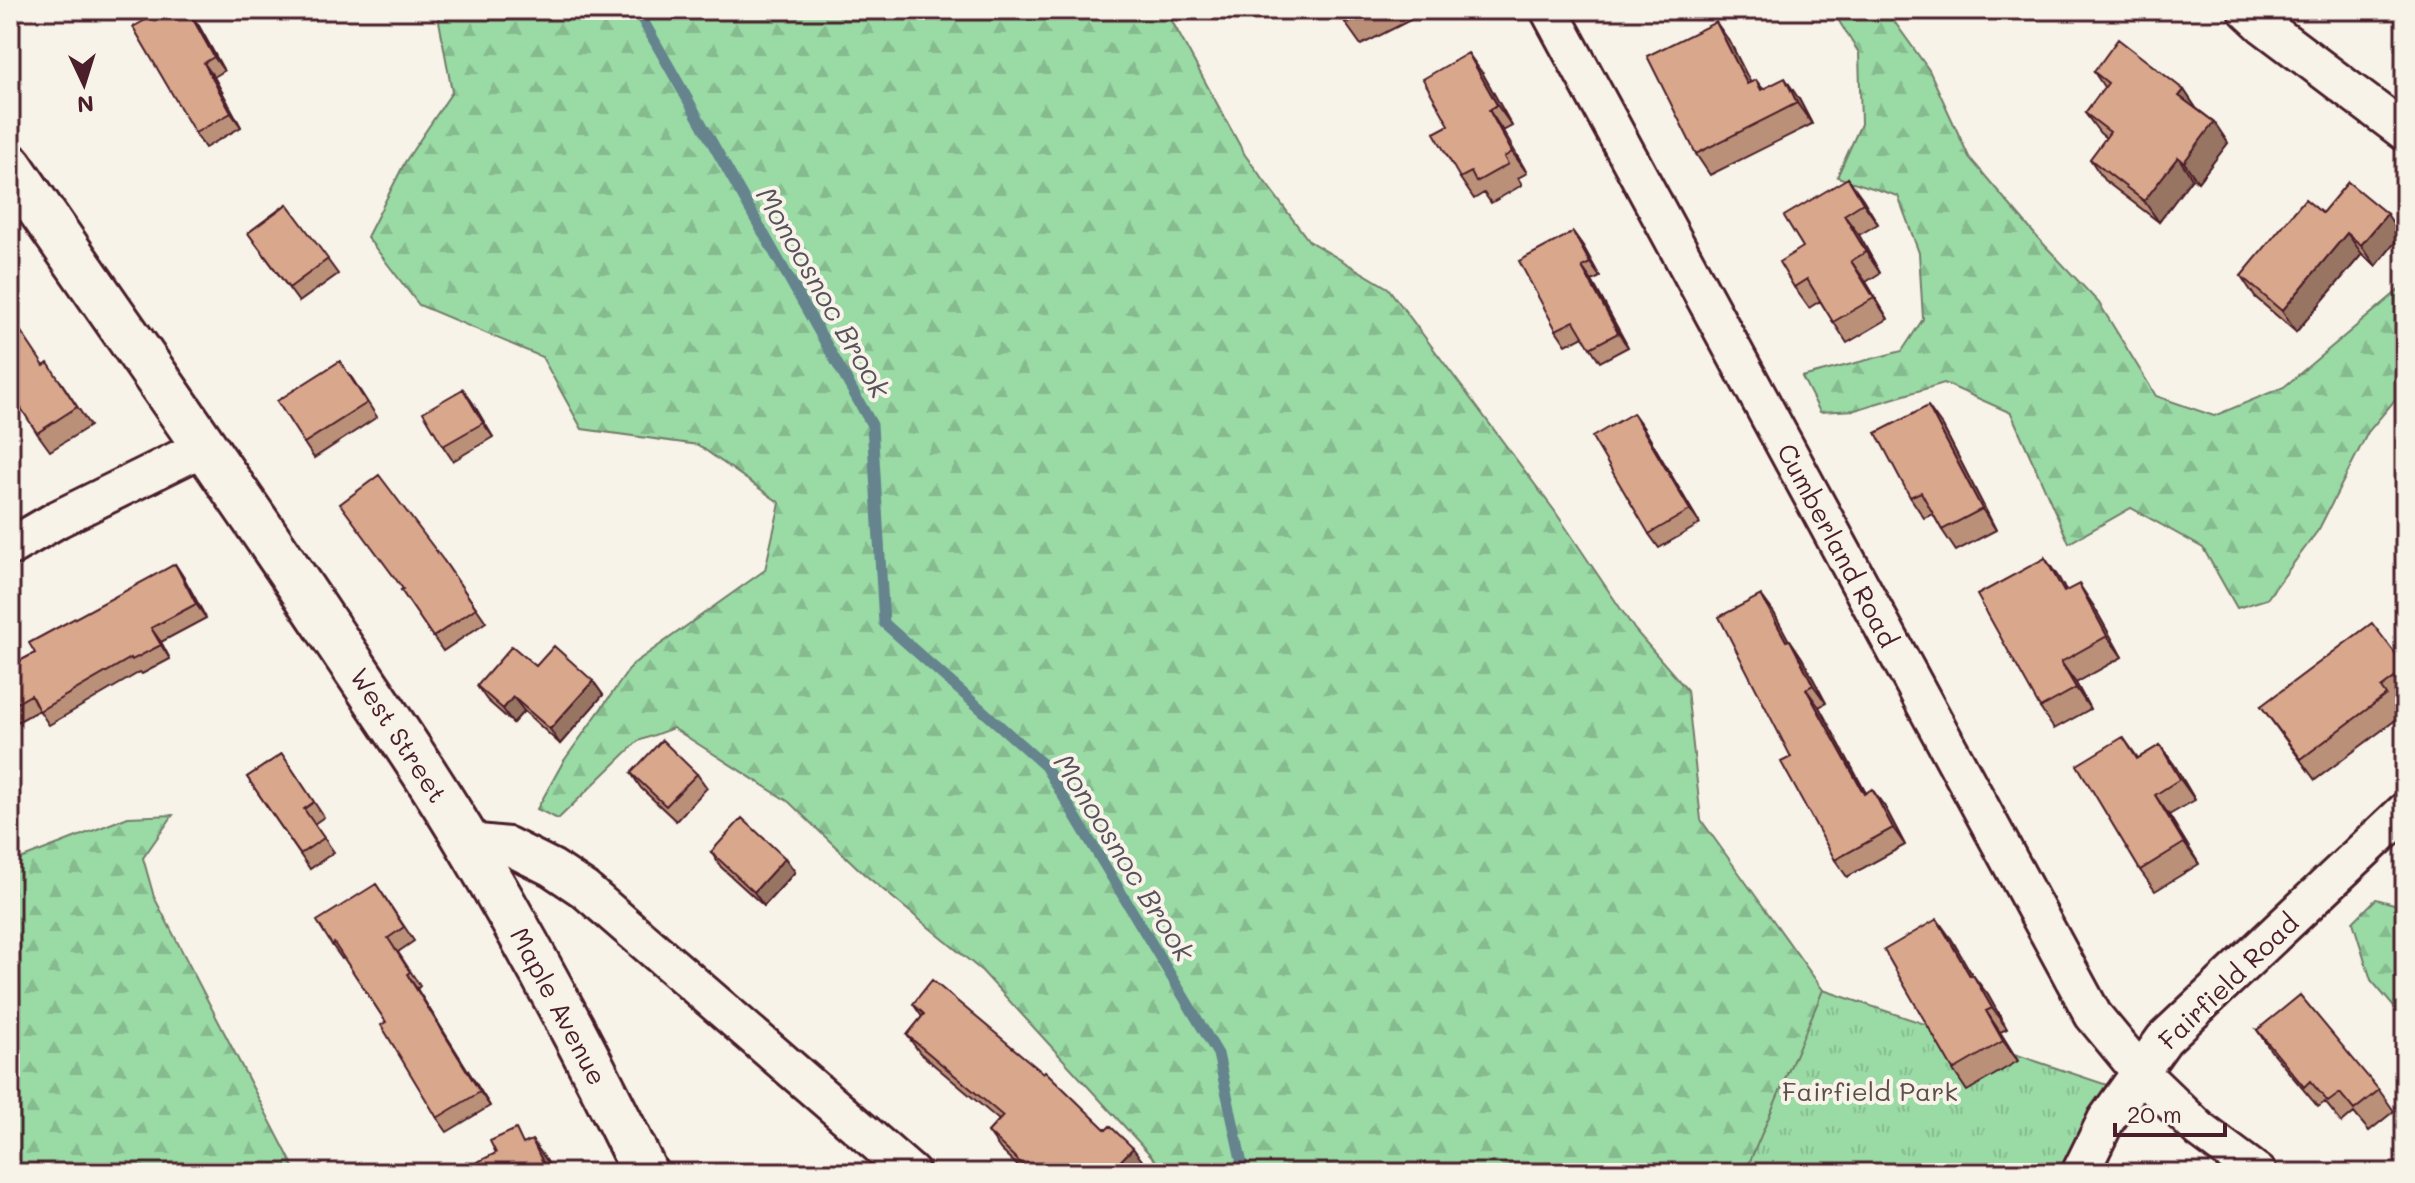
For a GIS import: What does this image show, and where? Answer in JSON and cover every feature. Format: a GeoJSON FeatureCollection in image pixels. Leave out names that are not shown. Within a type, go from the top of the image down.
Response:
{"type":"FeatureCollection","features":[{"type":"Feature","properties":{"kind":"main road","name":"West Street"},"geometry":{"type":"LineString","coordinates":[[10,166],[414,756],[468,842]]}},
{"type":"Feature","properties":{"kind":"main road","name":"Maple Avenue"},"geometry":{"type":"LineString","coordinates":[[468,842],[580,1040],[645,1173]]}},
{"type":"Feature","properties":{"kind":"street","name":"Cumberland Road"},"geometry":{"type":"LineString","coordinates":[[1549,10],[2093,1015],[2140,1072],[2200,1130],[2258,1173]]}},
{"type":"Feature","properties":{"kind":"street"},"geometry":{"type":"LineString","coordinates":[[2247,10],[2405,132]]}},
{"type":"Feature","properties":{"kind":"street"},"geometry":{"type":"LineString","coordinates":[[10,547],[58,519],[204,447]]}},
{"type":"Feature","properties":{"kind":"street","name":"Fairfield Road"},"geometry":{"type":"LineString","coordinates":[[2080,1173],[2106,1120],[2164,1039],[2405,811]]}},
{"type":"Feature","properties":{"kind":"street"},"geometry":{"type":"LineString","coordinates":[[468,842],[508,846],[552,868],[585,890],[911,1173]]}},
{"type":"Feature","properties":{"kind":"green space"},"geometry":{"type":"Polygon","coordinates":[[[437,10],[1166,10],[1245,155],[1309,241],[1388,288],[1554,510],[1635,630],[1687,690],[1701,820],[1823,990],[1927,1127],[1970,1173],[1167,1173],[982,971],[864,874],[789,802],[673,728],[638,741],[558,819],[537,809],[563,762],[633,664],[765,570],[780,503],[698,445],[582,429],[542,357],[419,305],[367,237],[405,162],[452,92],[437,10]]]}},
{"type":"Feature","properties":{"kind":"green space"},"geometry":{"type":"Polygon","coordinates":[[[1832,10],[1886,10],[1929,70],[1969,157],[2037,237],[2099,303],[2156,396],[2214,416],[2284,387],[2405,285],[2405,388],[2368,432],[2319,529],[2267,599],[2237,608],[2203,548],[2131,508],[2069,543],[2011,413],[1944,383],[1855,410],[1820,412],[1802,377],[1902,351],[1923,319],[1919,253],[1898,196],[1837,177],[1861,124],[1859,53],[1832,10]]]}},
{"type":"Feature","properties":{"kind":"green space"},"geometry":{"type":"Polygon","coordinates":[[[173,815],[143,858],[154,897],[297,1173],[10,1173],[10,863],[128,817],[173,815]]]}},
{"type":"Feature","properties":{"kind":"green space"},"geometry":{"type":"Polygon","coordinates":[[[2376,899],[2405,907],[2405,1020],[2371,980],[2353,922],[2376,899]]]}},
{"type":"Feature","properties":{"kind":"green space","name":"Fairfield Park"},"geometry":{"type":"Polygon","coordinates":[[[1823,990],[2137,1095],[2103,1173],[1745,1173],[1823,990]]]}},
{"type":"Feature","properties":{"kind":"building"},"geometry":{"type":"Polygon","coordinates":[[[163,10],[189,12],[214,57],[204,63],[231,113],[195,133],[133,27],[163,10]]]}},
{"type":"Feature","properties":{"kind":"building"},"geometry":{"type":"Polygon","coordinates":[[[1339,10],[1374,10],[1346,24],[1339,10]]]}},
{"type":"Feature","properties":{"kind":"building"},"geometry":{"type":"Polygon","coordinates":[[[1716,22],[1747,84],[1756,80],[1761,90],[1785,78],[1797,103],[1696,154],[1647,56],[1716,22]]]}},
{"type":"Feature","properties":{"kind":"building"},"geometry":{"type":"Polygon","coordinates":[[[2118,39],[2184,90],[2179,96],[2214,122],[2184,162],[2178,157],[2144,201],[2090,159],[2110,132],[2085,113],[2108,83],[2094,72],[2118,39]]]}},
{"type":"Feature","properties":{"kind":"building"},"geometry":{"type":"Polygon","coordinates":[[[1468,53],[1497,105],[1489,110],[1512,152],[1504,157],[1508,164],[1476,182],[1471,172],[1460,178],[1434,133],[1449,125],[1423,79],[1468,53]]]}},
{"type":"Feature","properties":{"kind":"building"},"geometry":{"type":"Polygon","coordinates":[[[1848,178],[1863,203],[1844,215],[1866,252],[1851,261],[1874,298],[1833,322],[1807,279],[1794,287],[1779,262],[1803,247],[1784,216],[1848,178]]]}},
{"type":"Feature","properties":{"kind":"building"},"geometry":{"type":"Polygon","coordinates":[[[2348,182],[2387,214],[2361,245],[2347,233],[2282,311],[2241,276],[2305,199],[2322,213],[2348,182]]]}},
{"type":"Feature","properties":{"kind":"building"},"geometry":{"type":"Polygon","coordinates":[[[287,204],[328,259],[289,288],[248,233],[287,204]]]}},
{"type":"Feature","properties":{"kind":"building"},"geometry":{"type":"Polygon","coordinates":[[[1573,232],[1590,263],[1582,267],[1618,333],[1590,348],[1574,321],[1556,330],[1519,261],[1573,232]]]}},
{"type":"Feature","properties":{"kind":"building"},"geometry":{"type":"Polygon","coordinates":[[[10,315],[44,366],[48,363],[77,407],[37,433],[10,391],[10,315]]]}},
{"type":"Feature","properties":{"kind":"building"},"geometry":{"type":"Polygon","coordinates":[[[340,361],[367,403],[304,443],[277,401],[340,361]]]}},
{"type":"Feature","properties":{"kind":"building"},"geometry":{"type":"Polygon","coordinates":[[[463,389],[483,423],[443,446],[423,412],[463,389]]]}},
{"type":"Feature","properties":{"kind":"building"},"geometry":{"type":"Polygon","coordinates":[[[1928,406],[1982,509],[1942,530],[1921,492],[1910,497],[1876,433],[1928,406]]]}},
{"type":"Feature","properties":{"kind":"building"},"geometry":{"type":"Polygon","coordinates":[[[1633,413],[1690,510],[1649,534],[1592,437],[1633,413]]]}},
{"type":"Feature","properties":{"kind":"building"},"geometry":{"type":"Polygon","coordinates":[[[379,475],[476,608],[433,637],[403,589],[340,504],[379,475]]]}},
{"type":"Feature","properties":{"kind":"building"},"geometry":{"type":"Polygon","coordinates":[[[2045,558],[2064,592],[2079,584],[2107,636],[2061,662],[2076,688],[2040,708],[1977,595],[2045,558]]]}},
{"type":"Feature","properties":{"kind":"building"},"geometry":{"type":"Polygon","coordinates":[[[175,564],[196,604],[151,628],[161,645],[131,658],[39,711],[31,695],[10,707],[10,666],[35,653],[29,643],[175,564]]]}},
{"type":"Feature","properties":{"kind":"building"},"geometry":{"type":"Polygon","coordinates":[[[1761,595],[1786,641],[1790,640],[1813,685],[1806,689],[1864,794],[1872,789],[1893,828],[1835,860],[1781,762],[1791,757],[1719,617],[1761,595]]]}},
{"type":"Feature","properties":{"kind":"building"},"geometry":{"type":"Polygon","coordinates":[[[2372,623],[2405,670],[2381,688],[2386,695],[2301,759],[2261,706],[2372,623]]]}},
{"type":"Feature","properties":{"kind":"building"},"geometry":{"type":"Polygon","coordinates":[[[512,646],[536,666],[554,646],[593,681],[550,729],[513,697],[503,709],[477,686],[512,646]]]}},
{"type":"Feature","properties":{"kind":"building"},"geometry":{"type":"Polygon","coordinates":[[[2123,737],[2137,759],[2160,745],[2180,779],[2155,795],[2184,843],[2140,870],[2077,765],[2123,737]]]}},
{"type":"Feature","properties":{"kind":"building"},"geometry":{"type":"Polygon","coordinates":[[[662,740],[697,774],[666,806],[631,773],[662,740]]]}},
{"type":"Feature","properties":{"kind":"building"},"geometry":{"type":"Polygon","coordinates":[[[282,754],[314,802],[304,809],[324,838],[300,854],[247,777],[282,754]]]}},
{"type":"Feature","properties":{"kind":"building"},"geometry":{"type":"Polygon","coordinates":[[[742,818],[785,858],[754,892],[711,852],[742,818]]]}},
{"type":"Feature","properties":{"kind":"building"},"geometry":{"type":"Polygon","coordinates":[[[376,884],[404,927],[388,938],[480,1092],[437,1118],[381,1025],[386,1022],[317,921],[376,884]]]}},
{"type":"Feature","properties":{"kind":"building"},"geometry":{"type":"Polygon","coordinates":[[[1937,919],[1992,1008],[1986,1011],[2003,1041],[1953,1070],[1884,950],[1937,919]]]}},
{"type":"Feature","properties":{"kind":"building"},"geometry":{"type":"Polygon","coordinates":[[[932,980],[1043,1073],[1045,1071],[1106,1130],[1110,1126],[1133,1148],[1109,1173],[1031,1173],[988,1132],[1003,1116],[907,1035],[924,1014],[913,1004],[932,980]]]}},
{"type":"Feature","properties":{"kind":"building"},"geometry":{"type":"Polygon","coordinates":[[[2300,995],[2379,1090],[2354,1110],[2340,1093],[2328,1102],[2310,1081],[2304,1087],[2257,1030],[2300,995]]]}},
{"type":"Feature","properties":{"kind":"building"},"geometry":{"type":"Polygon","coordinates":[[[516,1129],[523,1144],[532,1140],[548,1173],[462,1173],[461,1170],[496,1153],[490,1141],[516,1129]]]}},
{"type":"Feature","properties":{"kind":"waterway","name":"Monoosnoc Brook"},"geometry":{"type":"LineString","coordinates":[[637,10],[872,425],[884,623],[1045,766],[1218,1054],[1244,1173]]}}]}
